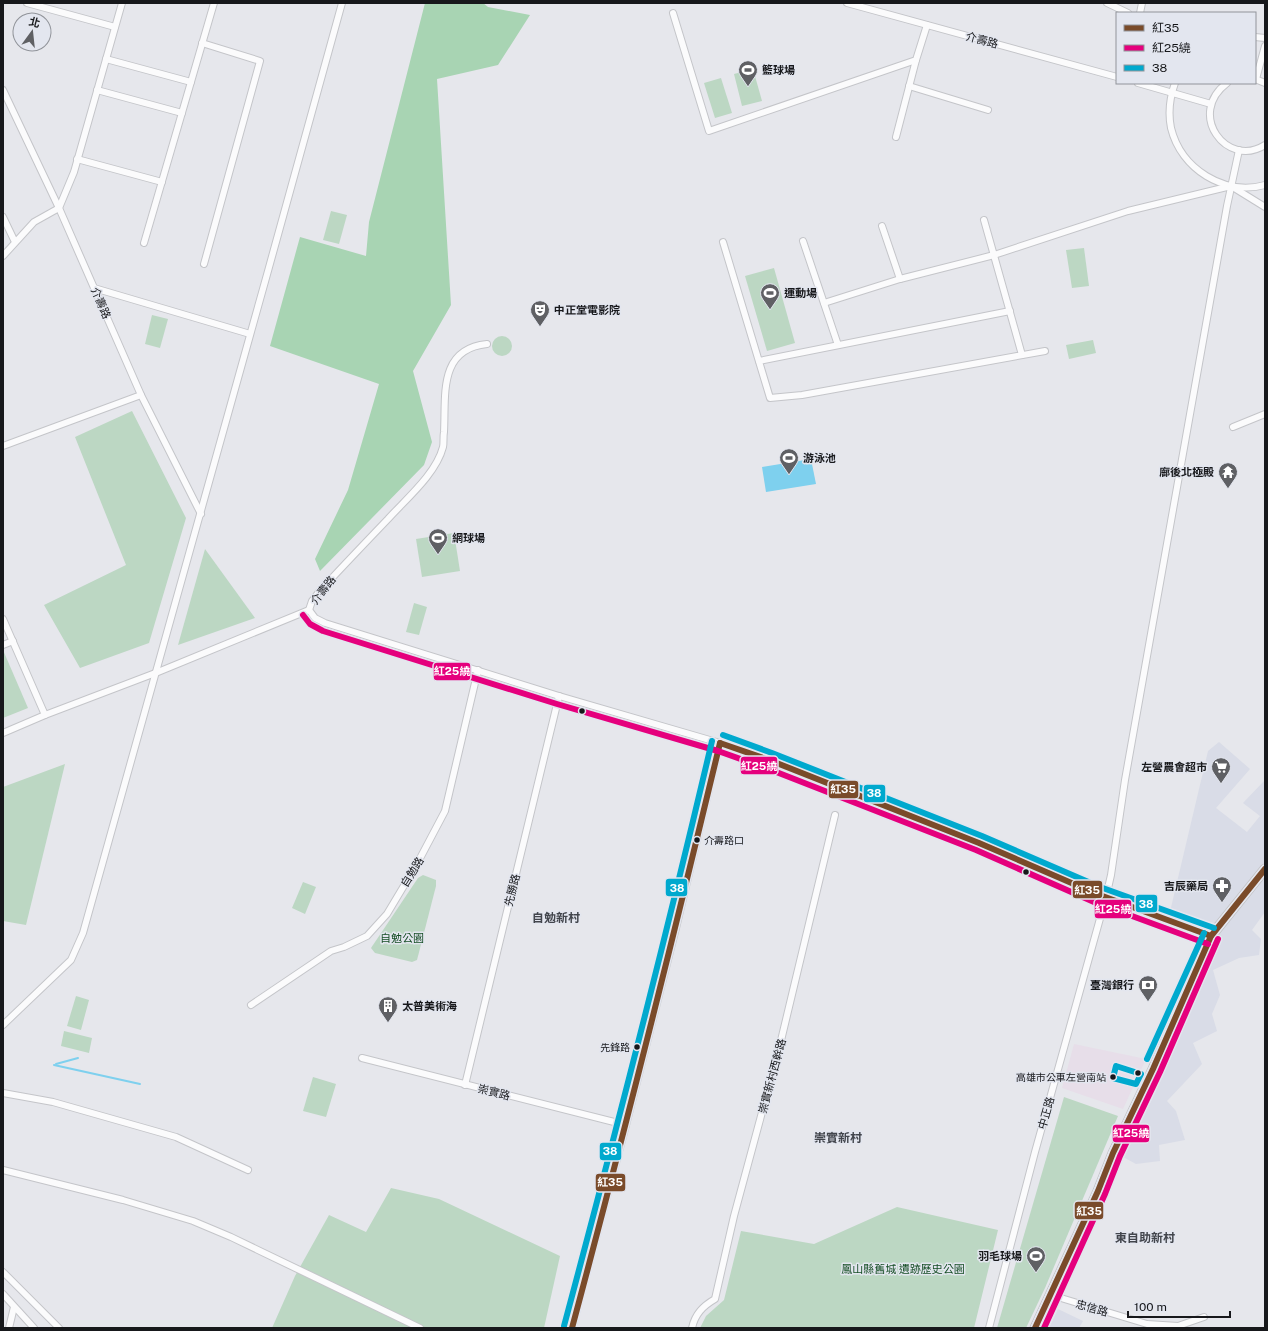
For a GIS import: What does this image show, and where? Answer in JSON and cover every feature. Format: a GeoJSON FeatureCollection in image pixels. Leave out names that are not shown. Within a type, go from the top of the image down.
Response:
{"type":"FeatureCollection","features":[{"type":"Feature","properties":{"kind":"street"},"geometry":{"type":"LineString","coordinates":[[27,3],[115,27]]}},
{"type":"Feature","properties":{"kind":"street"},"geometry":{"type":"LineString","coordinates":[[3,256],[34,222],[59,208],[74,172],[122,3]]}},
{"type":"Feature","properties":{"kind":"street"},"geometry":{"type":"LineString","coordinates":[[144,243],[214,3]]}},
{"type":"Feature","properties":{"kind":"street"},"geometry":{"type":"LineString","coordinates":[[3,1026],[71,960],[83,933],[158,672],[342,3]]}},
{"type":"Feature","properties":{"kind":"street","name":"介壽路"},"geometry":{"type":"LineString","coordinates":[[847,3],[1116,77]]}},
{"type":"Feature","properties":{"kind":"street"},"geometry":{"type":"LineString","coordinates":[[1107,3],[1126,12]]}},
{"type":"Feature","properties":{"kind":"street"},"geometry":{"type":"LineString","coordinates":[[673,13],[709,131],[916,60]]}},
{"type":"Feature","properties":{"kind":"street"},"geometry":{"type":"LineString","coordinates":[[896,137],[916,60],[927,25]]}},
{"type":"Feature","properties":{"kind":"street"},"geometry":{"type":"LineString","coordinates":[[202,43],[260,61],[204,264]]}},
{"type":"Feature","properties":{"kind":"street"},"geometry":{"type":"LineString","coordinates":[[1256,76],[1265,46]]}},
{"type":"Feature","properties":{"kind":"street"},"geometry":{"type":"LineString","coordinates":[[106,59],[191,82]]}},
{"type":"Feature","properties":{"kind":"street"},"geometry":{"type":"LineString","coordinates":[[1141,84],[1211,104]]}},
{"type":"Feature","properties":{"kind":"street"},"geometry":{"type":"LineString","coordinates":[[1175,84],[1169,110],[1171,128],[1177,144],[1186,159],[1199,172],[1214,181],[1231,186],[1247,188],[1265,185]]}},
{"type":"Feature","properties":{"kind":"street"},"geometry":{"type":"LineString","coordinates":[[1226,84],[1220,88],[1215,95],[1209,112],[1210,121],[1217,137],[1224,143],[1239,150],[1250,150],[1265,145]]}},
{"type":"Feature","properties":{"kind":"street"},"geometry":{"type":"LineString","coordinates":[[909,86],[988,110]]}},
{"type":"Feature","properties":{"kind":"street","name":"介壽路"},"geometry":{"type":"LineString","coordinates":[[3,90],[59,208],[141,394],[201,514]]}},
{"type":"Feature","properties":{"kind":"street"},"geometry":{"type":"LineString","coordinates":[[97,90],[182,113]]}},
{"type":"Feature","properties":{"kind":"street","name":"中正路"},"geometry":{"type":"LineString","coordinates":[[989,1328],[1035,1152],[1111,875],[1125,780],[1231,186],[1239,150]]}},
{"type":"Feature","properties":{"kind":"street"},"geometry":{"type":"LineString","coordinates":[[77,159],[162,182]]}},
{"type":"Feature","properties":{"kind":"street"},"geometry":{"type":"LineString","coordinates":[[824,303],[900,279],[994,255],[1128,211],[1231,186],[1265,207]]}},
{"type":"Feature","properties":{"kind":"street"},"geometry":{"type":"LineString","coordinates":[[3,218],[15,242]]}},
{"type":"Feature","properties":{"kind":"street"},"geometry":{"type":"LineString","coordinates":[[984,220],[1022,355]]}},
{"type":"Feature","properties":{"kind":"street"},"geometry":{"type":"LineString","coordinates":[[882,226],[900,279]]}},
{"type":"Feature","properties":{"kind":"street"},"geometry":{"type":"LineString","coordinates":[[802,241],[838,345]]}},
{"type":"Feature","properties":{"kind":"street"},"geometry":{"type":"LineString","coordinates":[[723,242],[770,398],[802,395],[1045,351]]}},
{"type":"Feature","properties":{"kind":"street"},"geometry":{"type":"LineString","coordinates":[[94,288],[250,334]]}},
{"type":"Feature","properties":{"kind":"street"},"geometry":{"type":"LineString","coordinates":[[759,361],[1010,311]]}},
{"type":"Feature","properties":{"kind":"street","name":"介壽路"},"geometry":{"type":"LineString","coordinates":[[487,344],[476,345],[466,349],[456,359],[447,374],[445,385],[443,447],[429,474],[312,602],[309,610],[315,618],[325,623],[559,696],[720,744],[776,763],[979,843],[1106,897],[1211,936]]}},
{"type":"Feature","properties":{"kind":"street"},"geometry":{"type":"LineString","coordinates":[[3,446],[141,394]]}},
{"type":"Feature","properties":{"kind":"street"},"geometry":{"type":"LineString","coordinates":[[1233,427],[1265,414]]}},
{"type":"Feature","properties":{"kind":"street"},"geometry":{"type":"LineString","coordinates":[[3,733],[45,715],[158,672],[309,610]]}},
{"type":"Feature","properties":{"kind":"street"},"geometry":{"type":"LineString","coordinates":[[3,619],[45,715]]}},
{"type":"Feature","properties":{"kind":"street"},"geometry":{"type":"LineString","coordinates":[[3,645],[13,641]]}},
{"type":"Feature","properties":{"kind":"street","name":"自勉路"},"geometry":{"type":"LineString","coordinates":[[251,1006],[331,951],[344,947],[367,936],[387,914],[417,864],[445,811],[478,670]]}},
{"type":"Feature","properties":{"kind":"street","name":"先勝路"},"geometry":{"type":"LineString","coordinates":[[465,1085],[559,696]]}},
{"type":"Feature","properties":{"kind":"street"},"geometry":{"type":"LineString","coordinates":[[572,1328],[626,1126],[676,928],[720,744]]}},
{"type":"Feature","properties":{"kind":"street","name":"崇實新村西幹路"},"geometry":{"type":"LineString","coordinates":[[692,1328],[694,1320],[704,1306],[715,1299],[734,1216],[778,1053],[835,815]]}},
{"type":"Feature","properties":{"kind":"street"},"geometry":{"type":"LineString","coordinates":[[1035,1328],[1098,1191],[1113,1153],[1153,1069],[1211,936],[1265,868]]}},
{"type":"Feature","properties":{"kind":"street","name":"崇實路"},"geometry":{"type":"LineString","coordinates":[[362,1058],[626,1126]]}},
{"type":"Feature","properties":{"kind":"street"},"geometry":{"type":"LineString","coordinates":[[3,1093],[53,1102],[176,1137],[248,1170]]}},
{"type":"Feature","properties":{"kind":"street"},"geometry":{"type":"LineString","coordinates":[[3,1170],[123,1200],[194,1221],[238,1240],[420,1328]]}},
{"type":"Feature","properties":{"kind":"street"},"geometry":{"type":"LineString","coordinates":[[3,1272],[59,1328]]}},
{"type":"Feature","properties":{"kind":"street"},"geometry":{"type":"LineString","coordinates":[[3,1294],[34,1328]]}},
{"type":"Feature","properties":{"kind":"street","name":"忠信路"},"geometry":{"type":"LineString","coordinates":[[1051,1295],[1147,1324],[1178,1326],[1204,1317]]}},
{"type":"Feature","properties":{"kind":"street"},"geometry":{"type":"LineString","coordinates":[[8,1328],[14,1307]]}},
{"type":"Feature","properties":{"kind":"shaded area"},"geometry":{"type":"Polygon","coordinates":[[[1219,742],[1250,769],[1216,808],[1247,832],[1260,816],[1243,803],[1265,780],[1265,912],[1252,930],[1261,939],[1259,955],[1239,958],[1213,970],[1220,995],[1212,1014],[1217,1031],[1193,1043],[1202,1064],[1167,1101],[1176,1111],[1185,1140],[1159,1145],[1160,1161],[1136,1164],[1123,1157],[1219,938],[1169,916],[1208,751],[1219,742]]]}},
{"type":"Feature","properties":{"kind":"shaded area","name":"高雄市公車左營南站"},"geometry":{"type":"Polygon","coordinates":[[[1074,1044],[1146,1059],[1123,1109],[1062,1088],[1074,1044]]]}},
{"type":"Feature","properties":{"kind":"shaded area"},"geometry":{"type":"Polygon","coordinates":[[[1058,1309],[1083,1321],[1079,1328],[1049,1328],[1058,1309]]]}},
{"type":"Feature","properties":{"kind":"green space"},"geometry":{"type":"Polygon","coordinates":[[[425,3],[483,3],[488,7],[530,15],[498,65],[437,79],[451,305],[413,371],[432,442],[424,465],[320,571],[315,559],[348,490],[379,384],[270,346],[300,237],[366,256],[369,222],[425,3]]]}},
{"type":"Feature","properties":{"kind":"green space","name":"籃球場"},"geometry":{"type":"Polygon","coordinates":[[[753,69],[762,101],[742,106],[734,74],[753,69]]]}},
{"type":"Feature","properties":{"kind":"green space"},"geometry":{"type":"Polygon","coordinates":[[[721,78],[732,113],[715,118],[704,83],[721,78]]]}},
{"type":"Feature","properties":{"kind":"green space"},"geometry":{"type":"Polygon","coordinates":[[[331,211],[347,215],[339,244],[323,240],[331,211]]]}},
{"type":"Feature","properties":{"kind":"green space"},"geometry":{"type":"Polygon","coordinates":[[[1084,248],[1089,286],[1072,288],[1066,250],[1084,248]]]}},
{"type":"Feature","properties":{"kind":"green space","name":"運動場"},"geometry":{"type":"Polygon","coordinates":[[[774,268],[795,343],[767,351],[745,276],[774,268]]]}},
{"type":"Feature","properties":{"kind":"green space"},"geometry":{"type":"Polygon","coordinates":[[[152,315],[168,319],[160,348],[145,344],[152,315]]]}},
{"type":"Feature","properties":{"kind":"green space"},"geometry":{"type":"Polygon","coordinates":[[[502,336],[509,339],[512,346],[509,353],[502,356],[495,353],[492,346],[495,339],[502,336]]]}},
{"type":"Feature","properties":{"kind":"green space"},"geometry":{"type":"Polygon","coordinates":[[[1093,340],[1096,353],[1069,359],[1066,345],[1093,340]]]}},
{"type":"Feature","properties":{"kind":"green space"},"geometry":{"type":"Polygon","coordinates":[[[132,411],[186,518],[149,643],[80,668],[44,605],[126,565],[75,437],[132,411]]]}},
{"type":"Feature","properties":{"kind":"green space","name":"網球場"},"geometry":{"type":"Polygon","coordinates":[[[454,533],[460,571],[422,577],[416,539],[454,533]]]}},
{"type":"Feature","properties":{"kind":"green space"},"geometry":{"type":"Polygon","coordinates":[[[205,549],[255,618],[178,645],[205,549]]]}},
{"type":"Feature","properties":{"kind":"green space"},"geometry":{"type":"Polygon","coordinates":[[[414,603],[427,607],[419,635],[406,632],[414,603]]]}},
{"type":"Feature","properties":{"kind":"green space"},"geometry":{"type":"Polygon","coordinates":[[[3,650],[28,708],[3,718],[3,650]]]}},
{"type":"Feature","properties":{"kind":"green space"},"geometry":{"type":"Polygon","coordinates":[[[65,764],[26,925],[3,921],[3,787],[65,764]]]}},
{"type":"Feature","properties":{"kind":"green space","name":"自勉公園"},"geometry":{"type":"Polygon","coordinates":[[[423,875],[436,880],[436,886],[417,960],[412,962],[375,953],[371,948],[418,878],[423,875]]]}},
{"type":"Feature","properties":{"kind":"green space"},"geometry":{"type":"Polygon","coordinates":[[[303,882],[316,887],[305,914],[292,908],[303,882]]]}},
{"type":"Feature","properties":{"kind":"green space"},"geometry":{"type":"Polygon","coordinates":[[[76,996],[89,1000],[81,1030],[67,1026],[76,996]]]}},
{"type":"Feature","properties":{"kind":"green space"},"geometry":{"type":"Polygon","coordinates":[[[64,1031],[92,1038],[89,1053],[61,1046],[64,1031]]]}},
{"type":"Feature","properties":{"kind":"green space"},"geometry":{"type":"Polygon","coordinates":[[[313,1077],[336,1084],[326,1117],[303,1111],[313,1077]]]}},
{"type":"Feature","properties":{"kind":"green space"},"geometry":{"type":"Polygon","coordinates":[[[1064,1097],[1118,1116],[1045,1288],[1026,1328],[997,1328],[1064,1097]]]}},
{"type":"Feature","properties":{"kind":"green space"},"geometry":{"type":"Polygon","coordinates":[[[391,1188],[439,1199],[560,1256],[544,1328],[272,1328],[295,1276],[329,1215],[366,1232],[391,1188]]]}},
{"type":"Feature","properties":{"kind":"green space","name":"鳳山縣舊城 遺跡歷史公園"},"geometry":{"type":"Polygon","coordinates":[[[897,1207],[998,1230],[974,1328],[700,1328],[706,1316],[724,1300],[741,1231],[814,1244],[897,1207]]]}},
{"type":"Feature","properties":{"kind":"water","name":"游泳池"},"geometry":{"type":"Polygon","coordinates":[[[811,459],[816,484],[766,492],[762,467],[811,459]]]}},
{"type":"Feature","properties":{"kind":"waterway"},"geometry":{"type":"LineString","coordinates":[[56,1064],[78,1058]]}},
{"type":"Feature","properties":{"kind":"waterway"},"geometry":{"type":"LineString","coordinates":[[54,1065],[140,1084]]}},
{"type":"Feature","properties":{"kind":"transit line","name":"紅25繞"},"geometry":{"type":"LineString","coordinates":[[303,615],[310,624],[323,631],[557,704],[718,751],[766,768],[976,850],[1094,902],[1208,944]]}},
{"type":"Feature","properties":{"kind":"transit line","name":"38"},"geometry":{"type":"LineString","coordinates":[[723,735],[982,836],[1100,887],[1214,928]]}},
{"type":"Feature","properties":{"kind":"transit line","name":"38"},"geometry":{"type":"LineString","coordinates":[[564,1326],[603,1180],[677,888],[712,741]]}},
{"type":"Feature","properties":{"kind":"transit line","name":"紅35"},"geometry":{"type":"LineString","coordinates":[[720,743],[769,760],[979,843],[1097,894],[1211,936]]}},
{"type":"Feature","properties":{"kind":"transit line","name":"紅35"},"geometry":{"type":"LineString","coordinates":[[572,1328],[648,1036],[720,743]]}},
{"type":"Feature","properties":{"kind":"transit line","name":"紅35"},"geometry":{"type":"LineString","coordinates":[[1035,1328],[1098,1191],[1113,1153],[1153,1069],[1211,936],[1265,869]]}},
{"type":"Feature","properties":{"kind":"transit line","name":"38"},"geometry":{"type":"LineString","coordinates":[[1147,1059],[1204,933]]}},
{"type":"Feature","properties":{"kind":"transit line","name":"紅25繞"},"geometry":{"type":"LineString","coordinates":[[1044,1328],[1105,1194],[1120,1156],[1160,1072],[1218,939]]}},
{"type":"Feature","properties":{"kind":"transit line","name":"38"},"geometry":{"type":"LineString","coordinates":[[1116,1066],[1141,1074],[1136,1084],[1113,1078],[1116,1066]]}},
{"type":"Feature","properties":{"kind":"place","name":"籃球場"},"geometry":{"type":"Point","coordinates":[748,87]}},
{"type":"Feature","properties":{"kind":"place","name":"運動場"},"geometry":{"type":"Point","coordinates":[770,310]}},
{"type":"Feature","properties":{"kind":"place","name":"中正堂電影院"},"geometry":{"type":"Point","coordinates":[540,327]}},
{"type":"Feature","properties":{"kind":"place","name":"游泳池"},"geometry":{"type":"Point","coordinates":[789,475]}},
{"type":"Feature","properties":{"kind":"place","name":"廍後北極殿"},"geometry":{"type":"Point","coordinates":[1228,489]}},
{"type":"Feature","properties":{"kind":"place","name":"網球場"},"geometry":{"type":"Point","coordinates":[438,555]}},
{"type":"Feature","properties":{"kind":"place","name":"左營農會超市"},"geometry":{"type":"Point","coordinates":[1221,784]}},
{"type":"Feature","properties":{"kind":"place","name":"介壽路口"},"geometry":{"type":"Point","coordinates":[697,840]}},
{"type":"Feature","properties":{"kind":"place","name":"吉辰藥局"},"geometry":{"type":"Point","coordinates":[1222,903]}},
{"type":"Feature","properties":{"kind":"place","name":"臺灣銀行"},"geometry":{"type":"Point","coordinates":[1148,1002]}},
{"type":"Feature","properties":{"kind":"place","name":"太普美術海"},"geometry":{"type":"Point","coordinates":[388,1023]}},
{"type":"Feature","properties":{"kind":"place","name":"先鋒路"},"geometry":{"type":"Point","coordinates":[637,1047]}},
{"type":"Feature","properties":{"kind":"place","name":"高雄市公車左營南站"},"geometry":{"type":"Point","coordinates":[1113,1077]}},
{"type":"Feature","properties":{"kind":"place","name":"羽毛球場"},"geometry":{"type":"Point","coordinates":[1036,1273]}},
{"type":"Feature","properties":{"kind":"district","name":"自勉新村"},"geometry":{"type":"Point","coordinates":[556,918]}},
{"type":"Feature","properties":{"kind":"district","name":"崇實新村"},"geometry":{"type":"Point","coordinates":[838,1138]}},
{"type":"Feature","properties":{"kind":"district","name":"東自助新村"},"geometry":{"type":"Point","coordinates":[1145,1238]}}]}
